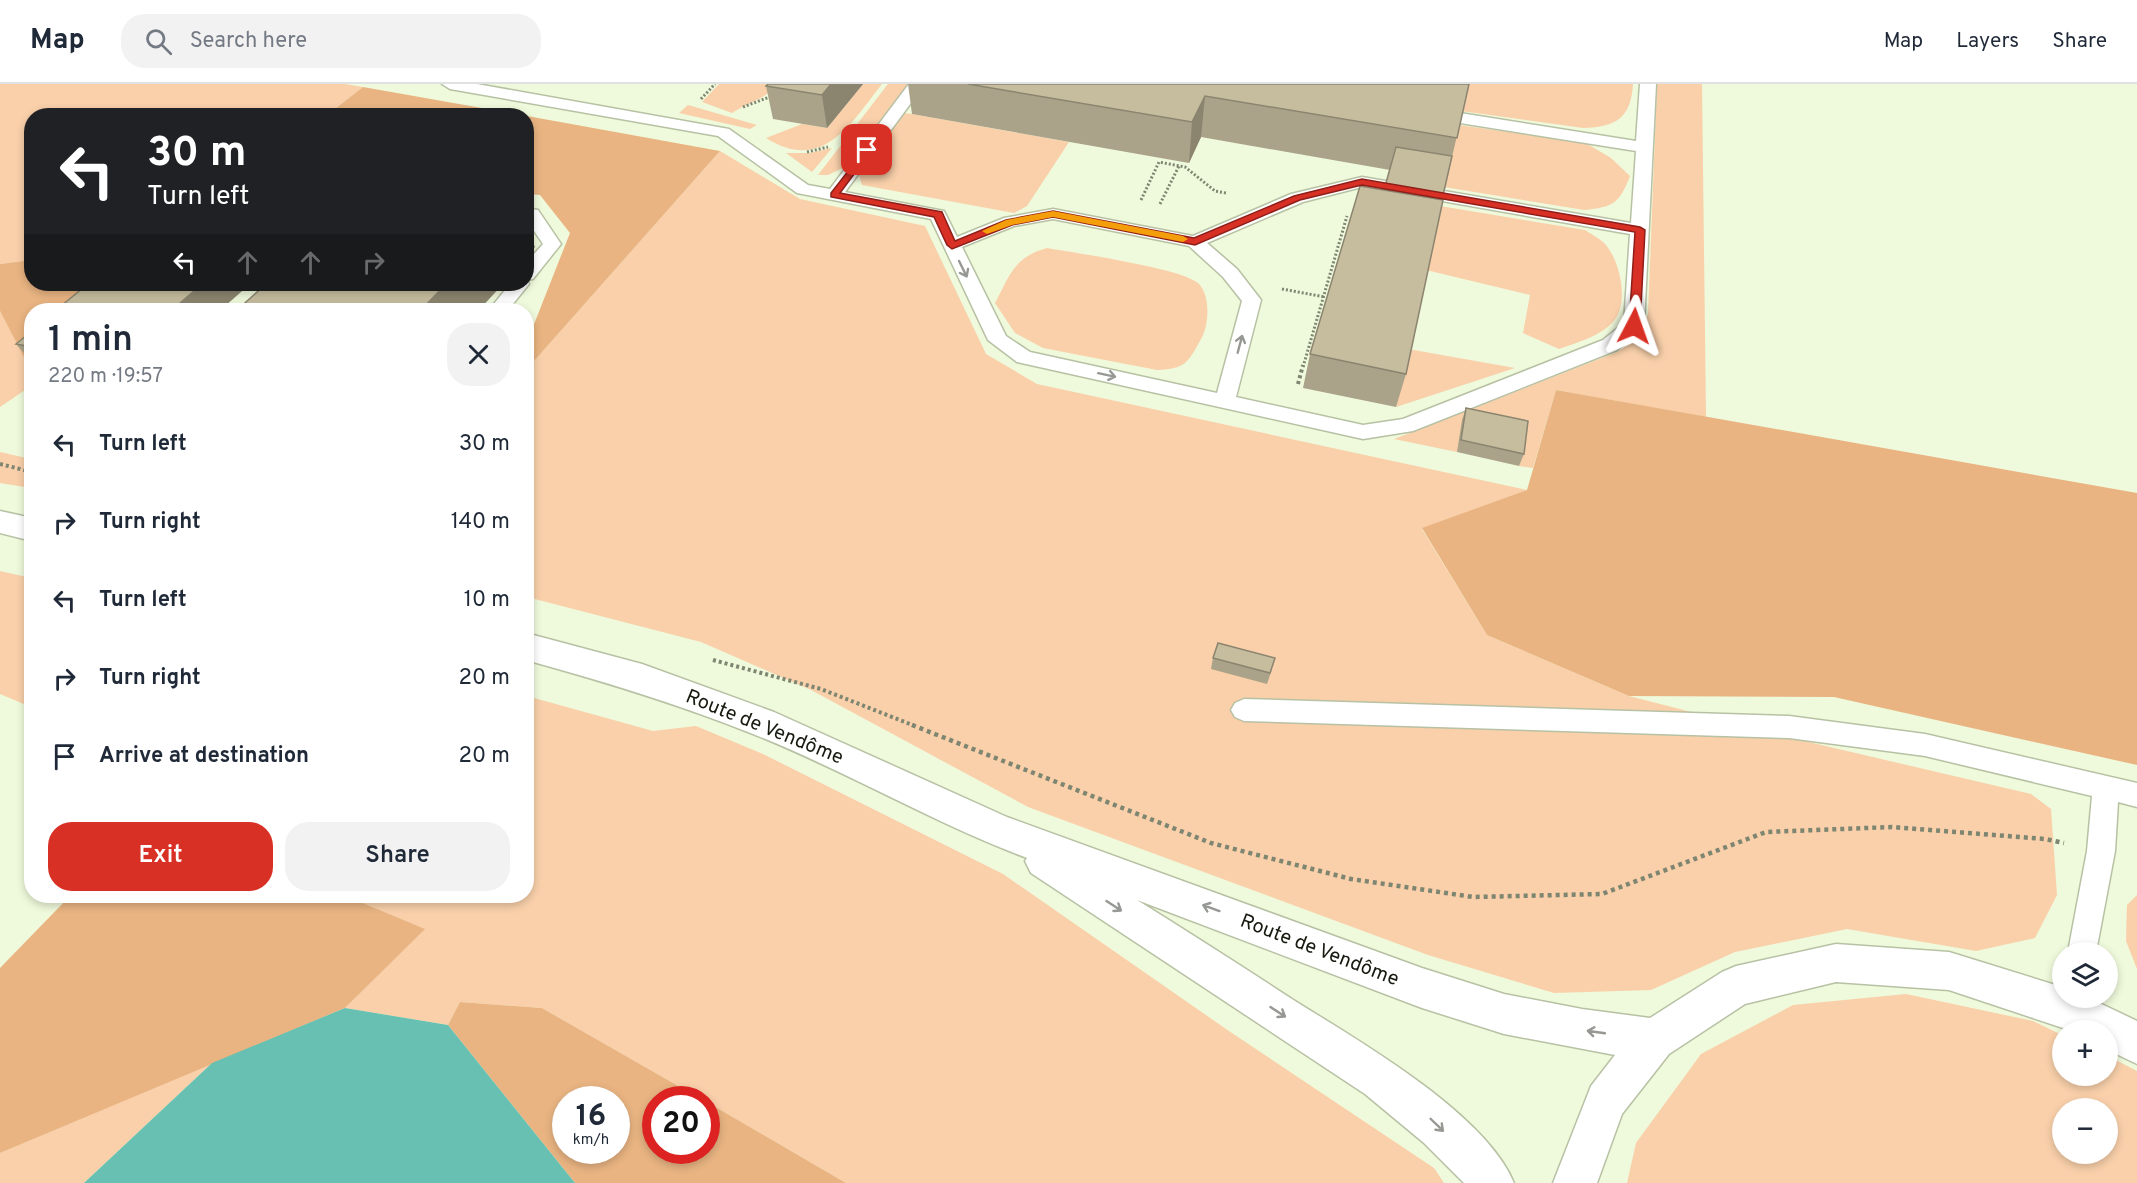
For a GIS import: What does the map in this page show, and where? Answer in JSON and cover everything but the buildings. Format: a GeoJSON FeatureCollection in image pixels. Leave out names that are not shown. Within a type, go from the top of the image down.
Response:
{"type":"FeatureCollection","features":[{"type":"Feature","properties":{"kind":"main road","name":"Route de Vendôme"},"geometry":{"type":"LineString","coordinates":[[534,648],[642,678],[762,722],[995,829],[1422,988],[1504,1014],[1581,1030],[1654,1039]]}},
{"type":"Feature","properties":{"kind":"main road","name":"Route de Vendôme"},"geometry":{"type":"LineString","coordinates":[[995,829],[1380,1079],[1429,1117],[1477,1163],[1492,1183]]}},
{"type":"Feature","properties":{"kind":"main road"},"geometry":{"type":"LineString","coordinates":[[1575,1183],[1606,1101],[1654,1039],[1736,986],[1836,963],[1949,971],[2052,998]]}},
{"type":"Feature","properties":{"kind":"main road"},"geometry":{"type":"LineString","coordinates":[[2080,1008],[2137,1043]]}},
{"type":"Feature","properties":{"kind":"lane"},"geometry":{"type":"LineString","coordinates":[[450,84],[723,132],[802,189],[938,214],[998,340],[1024,357],[1363,432],[1406,426],[1610,345],[1634,326],[1648,84]]}},
{"type":"Feature","properties":{"kind":"lane"},"geometry":{"type":"LineString","coordinates":[[834,195],[917,84]]}},
{"type":"Feature","properties":{"kind":"lane"},"geometry":{"type":"LineString","coordinates":[[1460,118],[1645,147]]}},
{"type":"Feature","properties":{"kind":"lane"},"geometry":{"type":"LineString","coordinates":[[1195,242],[1297,198],[1362,182],[1640,230]]}},
{"type":"Feature","properties":{"kind":"lane"},"geometry":{"type":"LineString","coordinates":[[952,245],[1010,222],[1053,214],[1195,242],[1230,273],[1252,300],[1225,401]]}},
{"type":"Feature","properties":{"kind":"lane"},"geometry":{"type":"LineString","coordinates":[[534,217],[552,244],[534,265]]}},
{"type":"Feature","properties":{"kind":"lane"},"geometry":{"type":"LineString","coordinates":[[504,303],[514,291]]}},
{"type":"Feature","properties":{"kind":"lane"},"geometry":{"type":"LineString","coordinates":[[1244,710],[1789,727],[1925,746],[2137,795]]}},
{"type":"Feature","properties":{"kind":"lane"},"geometry":{"type":"LineString","coordinates":[[2084,942],[2102,851],[2106,789]]}},
{"type":"Feature","properties":{"kind":"path"},"geometry":{"type":"LineString","coordinates":[[696,104],[715,84]]}},
{"type":"Feature","properties":{"kind":"path"},"geometry":{"type":"LineString","coordinates":[[739,116],[743,107],[769,99],[778,89]]}},
{"type":"Feature","properties":{"kind":"path"},"geometry":{"type":"LineString","coordinates":[[801,152],[835,143]]}},
{"type":"Feature","properties":{"kind":"path"},"geometry":{"type":"LineString","coordinates":[[0,464],[24,470]]}},
{"type":"Feature","properties":{"kind":"path"},"geometry":{"type":"LineString","coordinates":[[706,658],[821,689],[1211,843],[1351,879],[1473,897],[1602,894],[1766,832],[1892,827],[2045,839]]}},
{"type":"Feature","properties":{"kind":"shaded area"},"geometry":{"type":"Polygon","coordinates":[[[0,84],[345,84],[363,87],[336,108],[24,108],[24,261],[0,264],[0,84]]]}},
{"type":"Feature","properties":{"kind":"shaded area"},"geometry":{"type":"Polygon","coordinates":[[[719,84],[803,84],[775,87],[732,113],[702,102],[719,84]]]}},
{"type":"Feature","properties":{"kind":"shaded area"},"geometry":{"type":"Polygon","coordinates":[[[863,84],[882,84],[847,128],[820,147],[804,150],[786,148],[766,138],[802,124],[827,128],[863,84]]]}},
{"type":"Feature","properties":{"kind":"shaded area"},"geometry":{"type":"Polygon","coordinates":[[[888,84],[910,84],[849,165],[828,175],[818,175],[888,84]]]}},
{"type":"Feature","properties":{"kind":"shaded area"},"geometry":{"type":"Polygon","coordinates":[[[1467,84],[1633,84],[1629,105],[1620,118],[1613,123],[1583,128],[1461,111],[1467,84]]]}},
{"type":"Feature","properties":{"kind":"shaded area"},"geometry":{"type":"Polygon","coordinates":[[[1657,84],[1702,84],[1706,417],[1556,390],[1533,468],[1519,466],[1522,433],[1457,452],[1394,439],[1617,352],[1640,337],[1648,314],[1657,84]]]}},
{"type":"Feature","properties":{"kind":"shaded area"},"geometry":{"type":"Polygon","coordinates":[[[363,87],[482,108],[336,108],[363,87]]]}},
{"type":"Feature","properties":{"kind":"shaded area"},"geometry":{"type":"Polygon","coordinates":[[[688,105],[757,125],[750,129],[679,113],[688,105]]]}},
{"type":"Feature","properties":{"kind":"shaded area"},"geometry":{"type":"Polygon","coordinates":[[[903,113],[1069,142],[1027,206],[1014,213],[862,185],[859,175],[903,113]]]}},
{"type":"Feature","properties":{"kind":"shaded area"},"geometry":{"type":"Polygon","coordinates":[[[534,117],[720,151],[534,361],[534,324],[570,233],[540,195],[534,195],[534,117]]]}},
{"type":"Feature","properties":{"kind":"shaded area"},"geometry":{"type":"Polygon","coordinates":[[[1458,125],[1584,142],[1611,158],[1630,176],[1622,193],[1614,202],[1584,210],[1444,187],[1458,125]]]}},
{"type":"Feature","properties":{"kind":"shaded area"},"geometry":{"type":"Polygon","coordinates":[[[832,148],[812,172],[786,153],[809,153],[832,148]]]}},
{"type":"Feature","properties":{"kind":"shaded area"},"geometry":{"type":"Polygon","coordinates":[[[720,151],[800,199],[925,226],[986,354],[1037,384],[1527,490],[1422,529],[1487,635],[1629,696],[1800,740],[2031,794],[2051,809],[2057,895],[2035,938],[1976,951],[1847,929],[1735,952],[1651,990],[1554,993],[1428,955],[1028,807],[811,690],[701,642],[534,599],[534,361],[720,151]]]}},
{"type":"Feature","properties":{"kind":"shaded area"},"geometry":{"type":"Polygon","coordinates":[[[1440,206],[1585,230],[1597,238],[1610,250],[1621,282],[1621,304],[1613,322],[1601,332],[1559,349],[1523,333],[1530,295],[1426,270],[1440,206]]]}},
{"type":"Feature","properties":{"kind":"shaded area"},"geometry":{"type":"Polygon","coordinates":[[[1047,248],[1150,267],[1187,277],[1198,283],[1207,303],[1207,319],[1204,333],[1189,359],[1180,366],[1157,370],[1043,348],[1015,333],[995,303],[1014,268],[1027,256],[1047,248]]]}},
{"type":"Feature","properties":{"kind":"shaded area"},"geometry":{"type":"Polygon","coordinates":[[[24,261],[24,291],[136,291],[118,303],[24,303],[24,357],[0,311],[0,264],[24,261]]]}},
{"type":"Feature","properties":{"kind":"shaded area"},"geometry":{"type":"Polygon","coordinates":[[[0,311],[24,357],[24,391],[0,407],[0,311]]]}},
{"type":"Feature","properties":{"kind":"shaded area"},"geometry":{"type":"Polygon","coordinates":[[[1408,349],[1515,368],[1396,407],[1408,349]]]}},
{"type":"Feature","properties":{"kind":"shaded area"},"geometry":{"type":"Polygon","coordinates":[[[1556,390],[2137,493],[2137,765],[1834,697],[1629,696],[1487,635],[1422,528],[1527,490],[1556,390]]]}},
{"type":"Feature","properties":{"kind":"shaded area"},"geometry":{"type":"Polygon","coordinates":[[[0,452],[24,457],[24,487],[0,483],[0,452]]]}},
{"type":"Feature","properties":{"kind":"shaded area"},"geometry":{"type":"Polygon","coordinates":[[[0,571],[24,576],[24,704],[0,694],[0,571]]]}},
{"type":"Feature","properties":{"kind":"shaded area"},"geometry":{"type":"Polygon","coordinates":[[[534,698],[653,731],[696,726],[763,754],[1003,874],[1226,1029],[1434,1168],[1444,1183],[846,1183],[720,1110],[720,1086],[678,1086],[542,1008],[460,1002],[448,1025],[345,1008],[424,929],[363,903],[534,903],[534,698]]]}},
{"type":"Feature","properties":{"kind":"shaded area"},"geometry":{"type":"Polygon","coordinates":[[[2137,895],[2137,969],[2126,941],[2127,905],[2137,895]]]}},
{"type":"Feature","properties":{"kind":"shaded area"},"geometry":{"type":"Polygon","coordinates":[[[63,903],[363,903],[425,929],[345,1008],[0,1153],[0,968],[63,903]]]}},
{"type":"Feature","properties":{"kind":"shaded area"},"geometry":{"type":"Polygon","coordinates":[[[1906,994],[2033,1021],[2052,1030],[2052,1086],[2118,1086],[2118,1061],[2137,1071],[2137,1183],[1627,1183],[1636,1143],[1701,1054],[1793,1005],[1906,994]]]}},
{"type":"Feature","properties":{"kind":"shaded area"},"geometry":{"type":"Polygon","coordinates":[[[460,1002],[542,1008],[678,1086],[642,1086],[642,1164],[720,1164],[720,1110],[846,1183],[575,1183],[560,1164],[630,1164],[630,1086],[552,1086],[552,1154],[448,1025],[460,1002]]]}},
{"type":"Feature","properties":{"kind":"shaded area"},"geometry":{"type":"Polygon","coordinates":[[[212,1063],[84,1183],[0,1183],[0,1153],[212,1063]]]}},
{"type":"Feature","properties":{"kind":"water"},"geometry":{"type":"Polygon","coordinates":[[[345,1008],[448,1025],[552,1154],[552,1164],[560,1164],[575,1183],[84,1183],[212,1063],[345,1008]]]}},
{"type":"Feature","properties":{"kind":"slow traffic"},"geometry":{"type":"LineString","coordinates":[[987,231],[1010,222],[1053,214],[1183,239]]}},
{"type":"Feature","properties":{"kind":"route"},"geometry":{"type":"LineString","coordinates":[[867,150],[834,195],[938,214],[952,245],[1010,222],[1053,214],[1195,242],[1297,198],[1362,182],[1640,230],[1634,326]]}}]}
